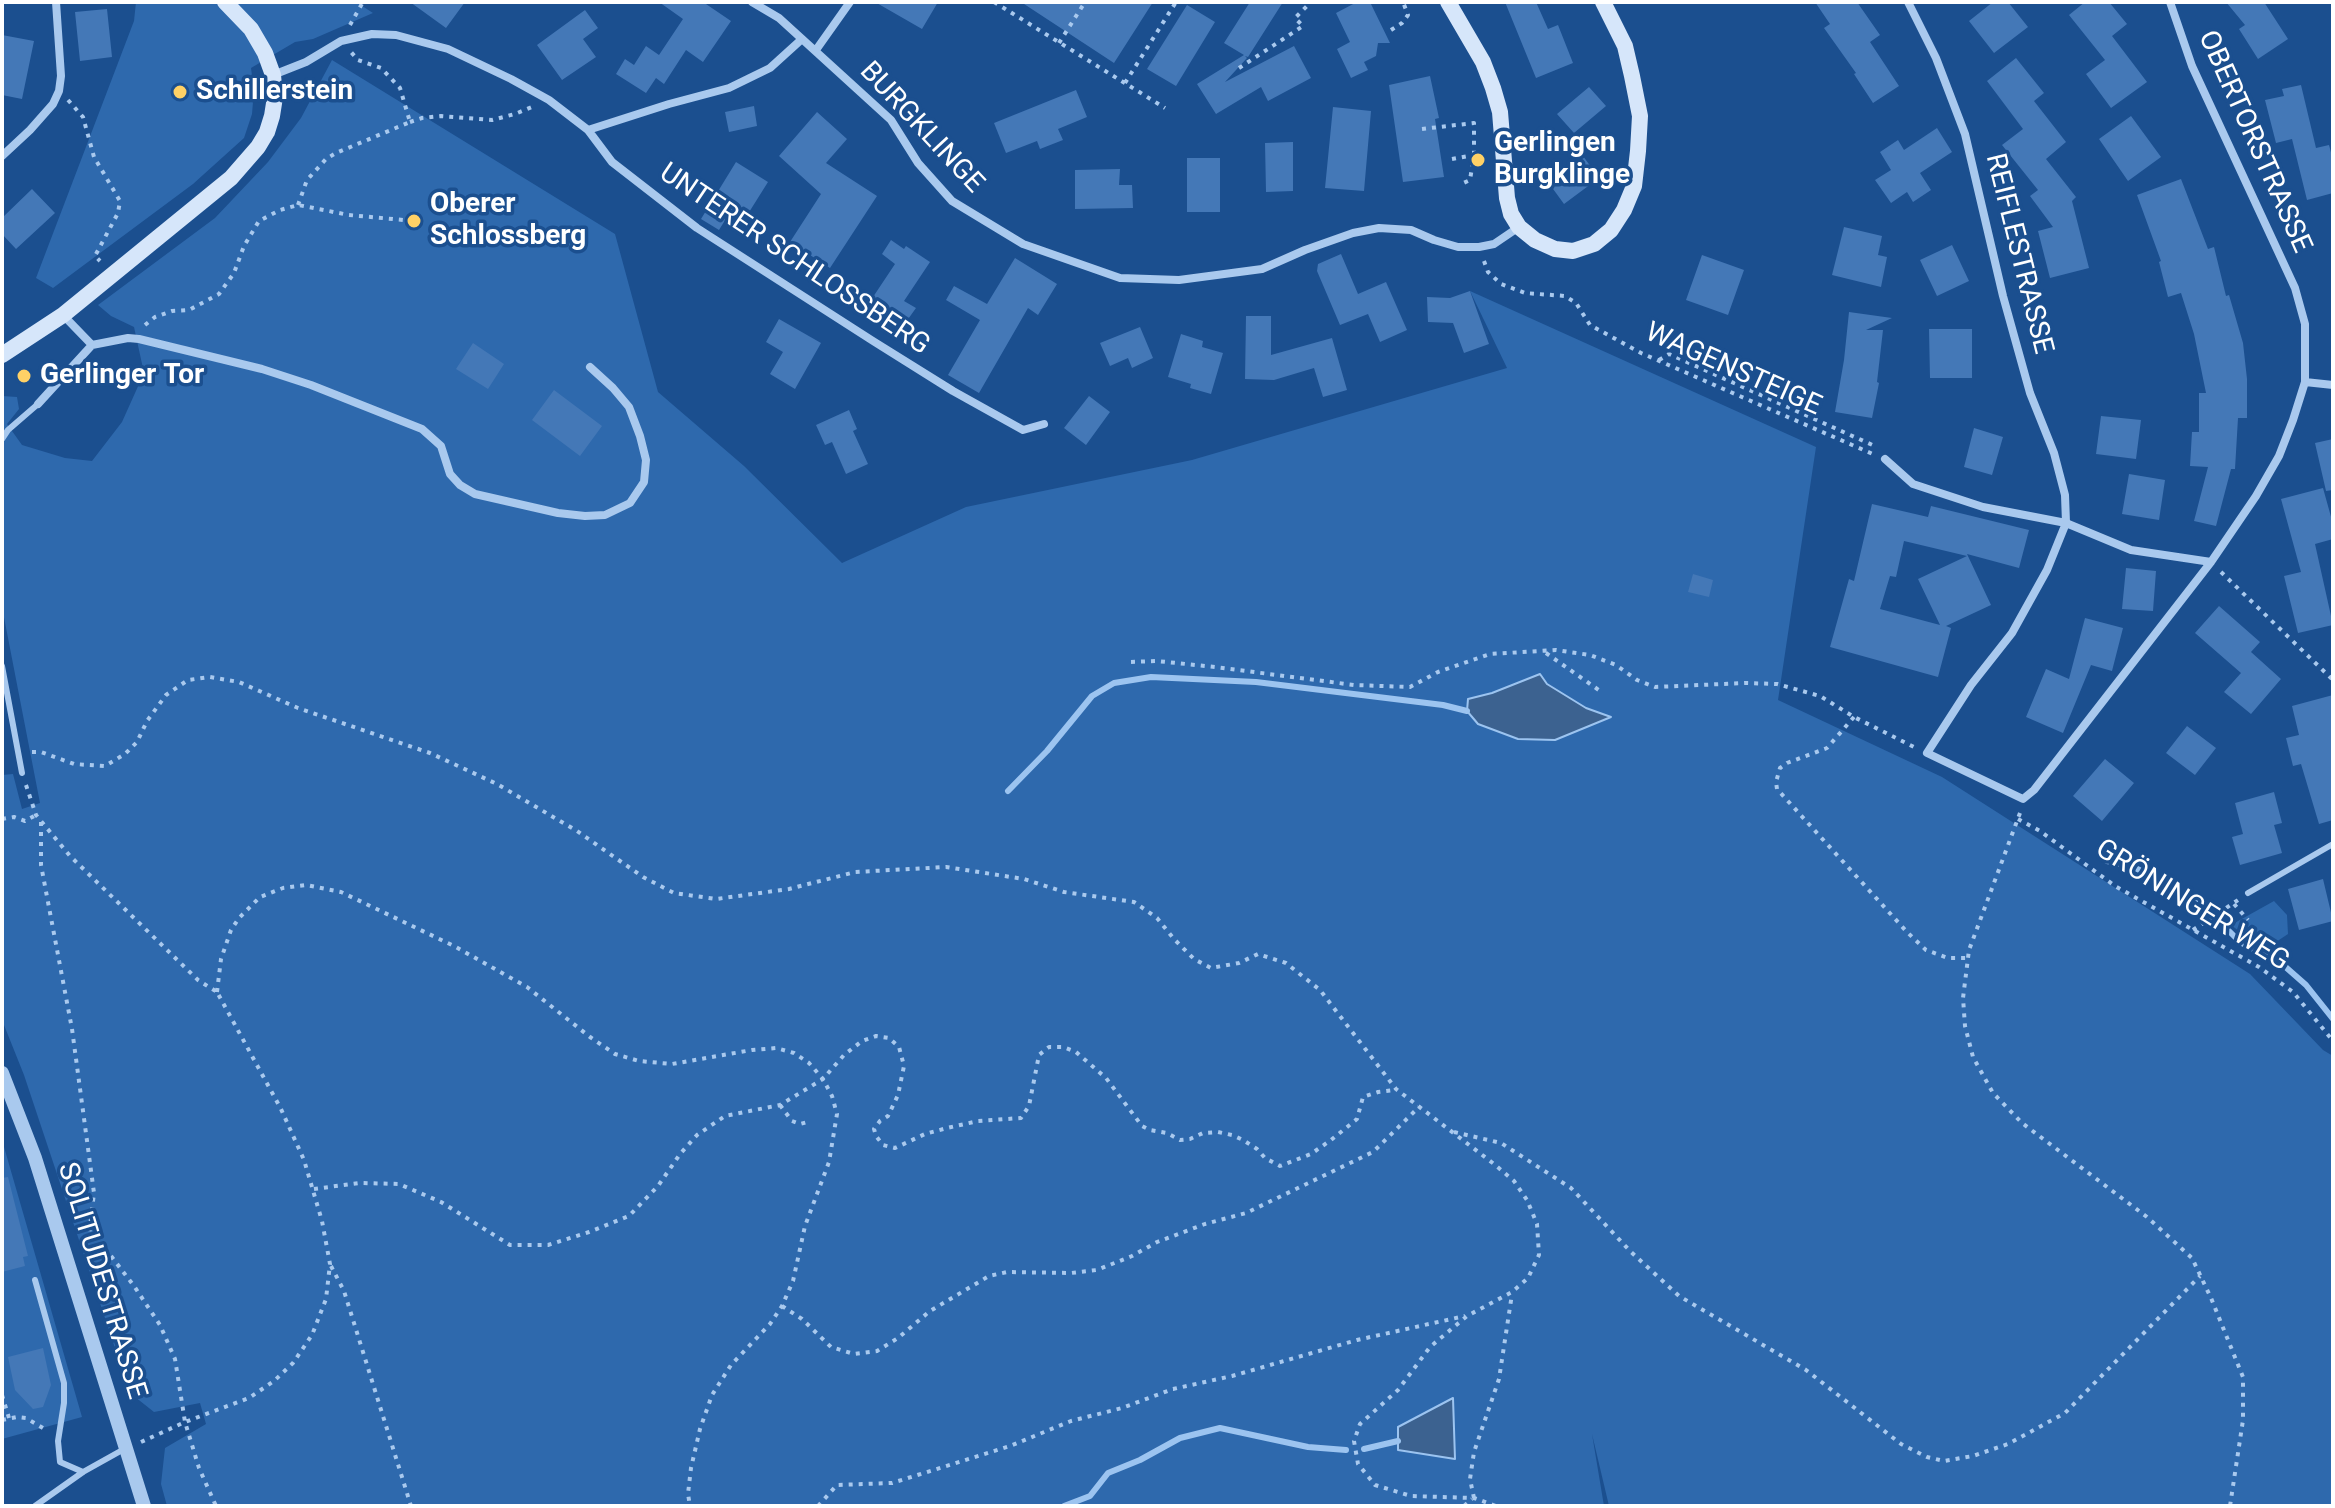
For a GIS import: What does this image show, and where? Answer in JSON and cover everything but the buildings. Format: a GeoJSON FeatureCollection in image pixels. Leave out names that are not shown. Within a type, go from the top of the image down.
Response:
{"type":"FeatureCollection","features":[{"type":"Feature","properties":{"kind":"main road"},"geometry":{"type":"LineString","coordinates":[[2,355],[63,315],[246,163],[267,132],[275,97],[273,75],[251,29],[225,2]]}},
{"type":"Feature","properties":{"kind":"main road"},"geometry":{"type":"LineString","coordinates":[[1448,2],[1483,62],[1493,88],[1500,112],[1511,214],[1519,227],[1535,240],[1555,249],[1573,251],[1594,244],[1611,230],[1634,186],[1640,116],[1625,46],[1603,2]]}},
{"type":"Feature","properties":{"kind":"street"},"geometry":{"type":"LineString","coordinates":[[2,156],[53,104],[59,91],[61,76],[56,2]]}},
{"type":"Feature","properties":{"kind":"street","name":"BURGKLINGE"},"geometry":{"type":"LineString","coordinates":[[752,2],[779,18],[891,120],[918,163],[952,201],[1023,244],[1120,278],[1179,280],[1262,269],[1341,237],[1379,228],[1411,230],[1458,247],[1479,247]]}},
{"type":"Feature","properties":{"kind":"street"},"geometry":{"type":"LineString","coordinates":[[816,50],[850,2]]}},
{"type":"Feature","properties":{"kind":"street","name":"REIFLESTRASSE"},"geometry":{"type":"LineString","coordinates":[[1908,2],[1936,58],[1965,134],[2006,310],[2065,495],[2066,523],[2047,570],[2012,633],[1971,685],[1927,753]]}},
{"type":"Feature","properties":{"kind":"street","name":"OBERTORSTRASSE"},"geometry":{"type":"LineString","coordinates":[[2023,799],[2034,790],[2211,562],[2256,496],[2279,456],[2305,382],[2305,324],[2295,288],[2192,66],[2170,2]]}},
{"type":"Feature","properties":{"kind":"street","name":"UNTERER SCHLOSSBERG"},"geometry":{"type":"LineString","coordinates":[[273,75],[306,62],[341,41],[372,34],[396,35],[448,49],[549,100],[588,130],[612,162],[697,228],[953,391],[1023,430],[1044,424]]}},
{"type":"Feature","properties":{"kind":"street"},"geometry":{"type":"LineString","coordinates":[[588,130],[729,88],[770,68],[802,39]]}},
{"type":"Feature","properties":{"kind":"street"},"geometry":{"type":"LineString","coordinates":[[1479,247],[1494,244],[1519,227]]}},
{"type":"Feature","properties":{"kind":"street"},"geometry":{"type":"LineString","coordinates":[[63,315],[92,345]]}},
{"type":"Feature","properties":{"kind":"street"},"geometry":{"type":"LineString","coordinates":[[38,404],[92,345],[139,339],[262,369],[422,429],[441,446],[450,474],[475,494],[558,513],[605,515],[630,503],[644,482],[646,460],[629,407],[590,367]]}},
{"type":"Feature","properties":{"kind":"street"},"geometry":{"type":"LineString","coordinates":[[2305,382],[2333,385]]}},
{"type":"Feature","properties":{"kind":"street"},"geometry":{"type":"LineString","coordinates":[[1885,459],[1913,484],[1983,507],[2066,523],[2131,550],[2211,562]]}},
{"type":"Feature","properties":{"kind":"street"},"geometry":{"type":"LineString","coordinates":[[1927,753],[2023,799]]}},
{"type":"Feature","properties":{"kind":"street","name":"SOLITUDESTRASSE"},"geometry":{"type":"LineString","coordinates":[[2,1073],[35,1158],[144,1506]]}},
{"type":"Feature","properties":{"kind":"lane"},"geometry":{"type":"LineString","coordinates":[[2,439],[38,404]]}},
{"type":"Feature","properties":{"kind":"lane"},"geometry":{"type":"LineString","coordinates":[[2,666],[22,773]]}},
{"type":"Feature","properties":{"kind":"lane"},"geometry":{"type":"LineString","coordinates":[[2248,893],[2333,844]]}},
{"type":"Feature","properties":{"kind":"lane"},"geometry":{"type":"LineString","coordinates":[[35,1280],[64,1383],[58,1441],[60,1462],[83,1472]]}},
{"type":"Feature","properties":{"kind":"lane"},"geometry":{"type":"LineString","coordinates":[[35,1506],[83,1472],[126,1448]]}},
{"type":"Feature","properties":{"kind":"path"},"geometry":{"type":"LineString","coordinates":[[996,2],[1165,108]]}},
{"type":"Feature","properties":{"kind":"path"},"geometry":{"type":"LineString","coordinates":[[1059,43],[1085,2]]}},
{"type":"Feature","properties":{"kind":"path"},"geometry":{"type":"LineString","coordinates":[[1125,83],[1176,2]]}},
{"type":"Feature","properties":{"kind":"path"},"geometry":{"type":"LineString","coordinates":[[1239,68],[1303,26],[1295,18],[1311,2]]}},
{"type":"Feature","properties":{"kind":"path"},"geometry":{"type":"LineString","coordinates":[[1391,30],[1408,15],[1403,2]]}},
{"type":"Feature","properties":{"kind":"path"},"geometry":{"type":"LineString","coordinates":[[341,41],[358,60],[381,68],[400,88],[410,122]]}},
{"type":"Feature","properties":{"kind":"path"},"geometry":{"type":"LineString","coordinates":[[59,91],[83,117],[94,157],[120,201],[118,213],[95,256],[111,276]]}},
{"type":"Feature","properties":{"kind":"path"},"geometry":{"type":"LineString","coordinates":[[298,205],[307,180],[326,159],[410,122],[441,116],[492,120],[549,100]]}},
{"type":"Feature","properties":{"kind":"path"},"geometry":{"type":"LineString","coordinates":[[1422,129],[1474,123],[1470,180],[1459,185]]}},
{"type":"Feature","properties":{"kind":"path"},"geometry":{"type":"LineString","coordinates":[[1452,159],[1474,155]]}},
{"type":"Feature","properties":{"kind":"path"},"geometry":{"type":"LineString","coordinates":[[146,323],[172,311],[189,310],[219,294],[234,273],[244,246],[259,221],[280,210],[298,205],[349,215],[414,221]]}},
{"type":"Feature","properties":{"kind":"path","name":"WAGENSTEIGE"},"geometry":{"type":"LineString","coordinates":[[1479,247],[1488,272],[1501,284],[1525,293],[1565,296],[1576,303],[1590,325],[1659,361],[1885,459]]}},
{"type":"Feature","properties":{"kind":"path"},"geometry":{"type":"LineString","coordinates":[[1659,361],[1669,354],[1877,447],[1885,459]]}},
{"type":"Feature","properties":{"kind":"path"},"geometry":{"type":"LineString","coordinates":[[2211,562],[2333,680]]}},
{"type":"Feature","properties":{"kind":"path"},"geometry":{"type":"LineString","coordinates":[[1131,662],[1157,661],[1354,685],[1410,687],[1438,672],[1490,654],[1556,650],[1590,655],[1616,665],[1637,680],[1655,687],[1777,684],[1820,696],[1854,717],[1927,753]]}},
{"type":"Feature","properties":{"kind":"path"},"geometry":{"type":"LineString","coordinates":[[1544,651],[1603,693]]}},
{"type":"Feature","properties":{"kind":"path"},"geometry":{"type":"LineString","coordinates":[[19,753],[41,752],[74,764],[105,766],[137,742],[147,721],[166,695],[188,680],[210,677],[239,682],[298,708],[430,753],[497,784],[577,831],[643,877],[674,893],[716,899],[789,889],[855,872],[946,867],[1024,879],[1064,892],[1134,902],[1157,918],[1194,959],[1211,968],[1239,963],[1258,954],[1286,963],[1320,990],[1396,1089],[1514,1181],[1527,1200],[1537,1224],[1539,1255],[1528,1278],[1512,1292],[1467,1316],[1430,1347],[1398,1390],[1360,1424],[1354,1441],[1358,1464],[1375,1485],[1411,1496],[1474,1498],[1496,1506]]}},
{"type":"Feature","properties":{"kind":"path"},"geometry":{"type":"LineString","coordinates":[[1854,717],[1827,748],[1780,768],[1777,789],[1926,950],[1948,958],[1968,958]]}},
{"type":"Feature","properties":{"kind":"path"},"geometry":{"type":"LineString","coordinates":[[22,773],[36,815],[70,856],[187,970],[217,992],[281,1109],[314,1189],[330,1264],[344,1291],[411,1506]]}},
{"type":"Feature","properties":{"kind":"path"},"geometry":{"type":"LineString","coordinates":[[2023,799],[1969,950],[1963,998],[1965,1026],[1973,1057],[1993,1093],[2022,1123],[2147,1217],[2192,1258],[2243,1377],[2243,1420],[2230,1506]]}},
{"type":"Feature","properties":{"kind":"path"},"geometry":{"type":"LineString","coordinates":[[2,819],[14,817],[25,821],[36,815]]}},
{"type":"Feature","properties":{"kind":"path","name":"GRÖNINGER WEG"},"geometry":{"type":"LineString","coordinates":[[2018,819],[2040,831],[2115,886],[2259,967],[2293,992],[2333,1041]]}},
{"type":"Feature","properties":{"kind":"path"},"geometry":{"type":"LineString","coordinates":[[41,822],[41,865],[72,1029],[94,1193],[89,1235],[98,1250],[111,1256],[160,1325],[175,1359],[185,1422],[199,1468],[216,1506]]}},
{"type":"Feature","properties":{"kind":"path"},"geometry":{"type":"LineString","coordinates":[[217,992],[221,959],[231,930],[247,908],[260,897],[283,888],[306,885],[341,892],[466,952],[527,987],[615,1054],[639,1061],[672,1064],[776,1048],[794,1053],[809,1063],[823,1079],[837,1114],[829,1162],[805,1226],[793,1281],[782,1306],[770,1324],[731,1365],[712,1395],[691,1468],[690,1506]]}},
{"type":"Feature","properties":{"kind":"path"},"geometry":{"type":"LineString","coordinates":[[2193,930],[2248,893]]}},
{"type":"Feature","properties":{"kind":"path"},"geometry":{"type":"LineString","coordinates":[[2234,903],[2248,920]]}},
{"type":"Feature","properties":{"kind":"path"},"geometry":{"type":"LineString","coordinates":[[314,1189],[359,1183],[399,1184],[441,1202],[510,1245],[548,1245],[629,1216],[658,1186],[697,1135],[725,1116],[780,1105],[823,1079],[844,1055],[862,1041],[876,1036],[889,1038],[899,1047],[904,1066],[898,1095],[888,1116],[874,1129],[883,1145],[895,1148],[947,1128],[978,1121],[1021,1118],[1029,1106],[1039,1055],[1049,1047],[1063,1047],[1076,1052],[1106,1078],[1142,1126],[1180,1140],[1203,1133],[1232,1135],[1280,1166],[1311,1154],[1357,1119],[1363,1097],[1396,1089]]}},
{"type":"Feature","properties":{"kind":"path"},"geometry":{"type":"LineString","coordinates":[[780,1105],[792,1121],[800,1124],[811,1121]]}},
{"type":"Feature","properties":{"kind":"path"},"geometry":{"type":"LineString","coordinates":[[782,1306],[802,1319],[831,1347],[854,1354],[877,1351],[930,1311],[989,1276],[1007,1272],[1071,1273],[1097,1270],[1157,1242],[1246,1213],[1373,1152],[1419,1107]]}},
{"type":"Feature","properties":{"kind":"path"},"geometry":{"type":"LineString","coordinates":[[1450,1131],[1501,1143],[1571,1188],[1630,1251],[1679,1296],[1806,1370],[1901,1444],[1927,1457],[1944,1461],[1973,1456],[2008,1444],[2065,1413],[2200,1276]]}},
{"type":"Feature","properties":{"kind":"path"},"geometry":{"type":"LineString","coordinates":[[126,1448],[249,1398],[274,1381],[293,1363],[312,1335],[326,1299],[330,1264]]}},
{"type":"Feature","properties":{"kind":"path"},"geometry":{"type":"LineString","coordinates":[[1474,1498],[1470,1479],[1474,1452],[1499,1379],[1512,1292]]}},
{"type":"Feature","properties":{"kind":"path"},"geometry":{"type":"LineString","coordinates":[[818,1506],[837,1485],[892,1483],[1173,1389],[1232,1376],[1357,1340],[1467,1316]]}},
{"type":"Feature","properties":{"kind":"path"},"geometry":{"type":"LineString","coordinates":[[2,1395],[9,1418]]}},
{"type":"Feature","properties":{"kind":"path"},"geometry":{"type":"LineString","coordinates":[[2,1420],[17,1417],[33,1421],[58,1441]]}},
{"type":"Feature","properties":{"kind":"path"},"geometry":{"type":"LineString","coordinates":[[1464,1506],[1474,1498]]}},
{"type":"Feature","properties":{"kind":"shaded area"},"geometry":{"type":"Polygon","coordinates":[[[136,2],[356,2],[373,13],[313,39],[295,42],[251,68],[254,90],[252,114],[244,138],[193,184],[53,288],[36,278],[134,21],[136,2]]]}},
{"type":"Feature","properties":{"kind":"shaded area"},"geometry":{"type":"Polygon","coordinates":[[[332,60],[615,234],[658,392],[744,466],[842,563],[966,507],[1192,460],[1507,368],[1470,291],[1816,447],[1778,700],[1942,777],[2250,974],[2323,1050],[2333,1056],[2333,1506],[1609,1506],[1592,1434],[1604,1506],[167,1506],[161,1484],[165,1448],[206,1424],[200,1403],[154,1412],[130,1393],[24,1075],[2,1020],[2,775],[13,774],[22,809],[40,803],[2,607],[2,396],[17,397],[19,409],[7,424],[22,445],[65,458],[92,461],[122,422],[144,373],[134,327],[111,316],[98,305],[215,218],[268,162],[301,118],[332,60]]]}},
{"type":"Feature","properties":{"kind":"shaded area"},"geometry":{"type":"Polygon","coordinates":[[[1540,674],[1547,684],[1586,708],[1611,717],[1555,740],[1518,739],[1478,724],[1467,711],[1468,699],[1540,674]]]}},
{"type":"Feature","properties":{"kind":"shaded area"},"geometry":{"type":"Polygon","coordinates":[[[2274,901],[2287,915],[2288,934],[2264,950],[2231,925],[2274,901]]]}},
{"type":"Feature","properties":{"kind":"shaded area"},"geometry":{"type":"Polygon","coordinates":[[[2,1140],[82,1417],[2,1439],[2,1140]]]}},
{"type":"Feature","properties":{"kind":"shaded area"},"geometry":{"type":"Polygon","coordinates":[[[1453,1398],[1455,1459],[1398,1450],[1398,1427],[1453,1398]]]}},
{"type":"Feature","properties":{"kind":"waterway"},"geometry":{"type":"LineString","coordinates":[[1008,791],[1047,751],[1092,696],[1114,683],[1151,677],[1256,682],[1443,705],[1467,711]]}},
{"type":"Feature","properties":{"kind":"waterway"},"geometry":{"type":"LineString","coordinates":[[2107,861],[2131,866],[2210,910]]}},
{"type":"Feature","properties":{"kind":"waterway"},"geometry":{"type":"LineString","coordinates":[[2222,924],[2240,942],[2281,963],[2306,985],[2333,1019]]}},
{"type":"Feature","properties":{"kind":"waterway"},"geometry":{"type":"LineString","coordinates":[[1064,1506],[1090,1496],[1108,1473],[1180,1438],[1220,1428],[1308,1447],[1346,1450]]}},
{"type":"Feature","properties":{"kind":"waterway"},"geometry":{"type":"LineString","coordinates":[[1364,1449],[1398,1441]]}},
{"type":"Feature","properties":{"kind":"place","name":"Schillerstein"},"geometry":{"type":"Point","coordinates":[180,92]}},
{"type":"Feature","properties":{"kind":"place","name":"Gerlingen Burgklinge"},"geometry":{"type":"Point","coordinates":[1478,160]}},
{"type":"Feature","properties":{"kind":"place","name":"Oberer Schlossberg"},"geometry":{"type":"Point","coordinates":[414,221]}},
{"type":"Feature","properties":{"kind":"place","name":"Gerlinger Tor"},"geometry":{"type":"Point","coordinates":[24,376]}}]}
